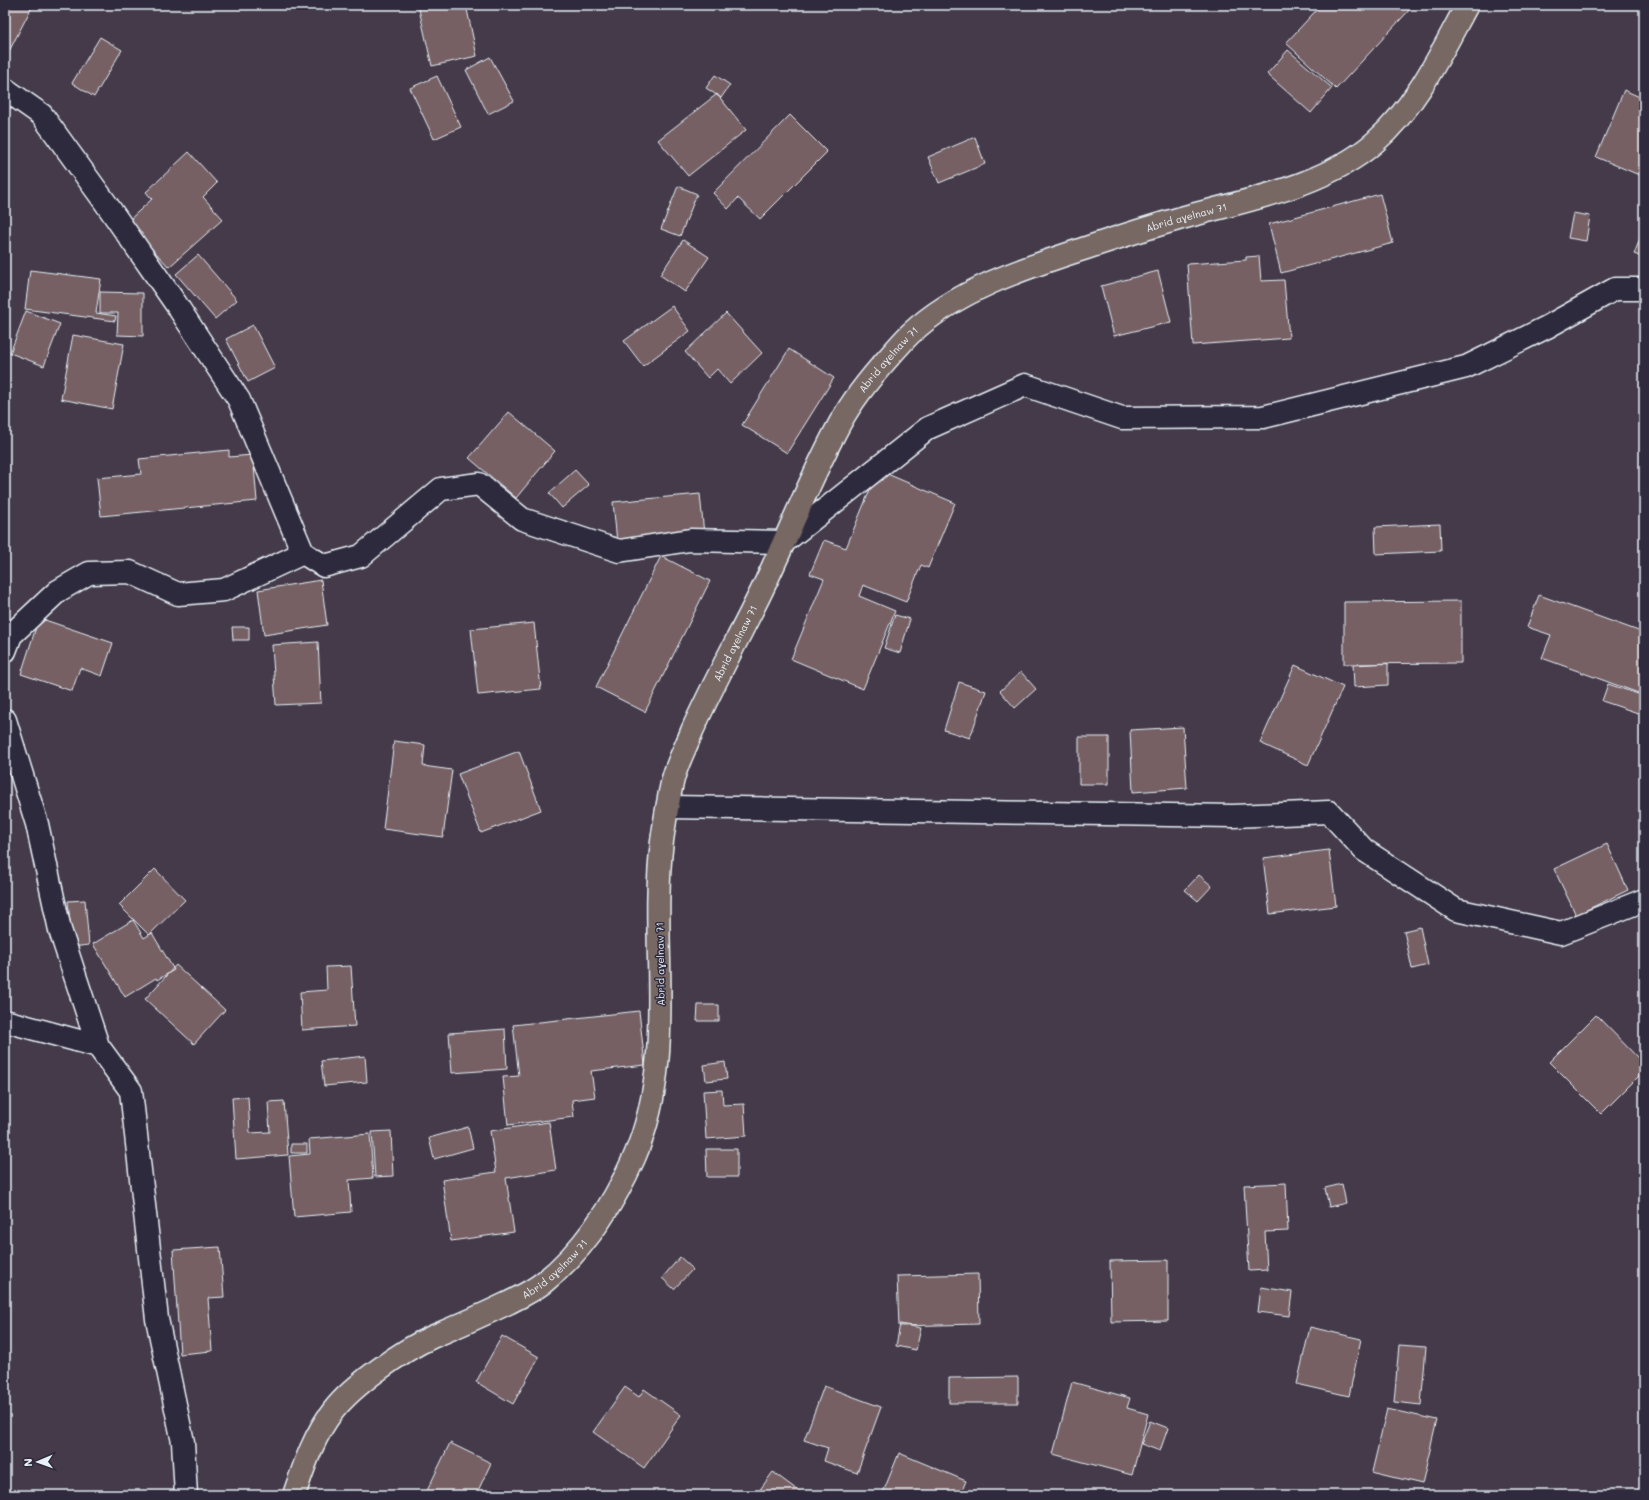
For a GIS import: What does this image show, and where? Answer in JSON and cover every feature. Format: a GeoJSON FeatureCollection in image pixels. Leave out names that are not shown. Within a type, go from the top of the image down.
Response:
{"type":"FeatureCollection","features":[{"type":"Feature","properties":{"kind":"main road","name":"Abrid aɣelnaw 71"},"geometry":{"type":"LineString","coordinates":[[294,1495],[306,1460],[321,1429],[335,1408],[363,1382],[392,1360],[426,1340],[467,1323],[540,1285],[577,1252],[612,1203],[634,1157],[646,1124],[655,1088],[660,1023],[659,871],[663,837],[674,775],[709,692],[760,593],[841,420],[860,392],[910,333],[950,304],[994,282],[1048,261],[1165,222],[1275,193],[1322,175],[1360,154],[1378,140],[1405,109],[1438,59],[1467,5]]}},
{"type":"Feature","properties":{"kind":"street"},"geometry":{"type":"LineString","coordinates":[[5,89],[42,115],[176,304],[239,400],[303,553],[324,566],[361,556],[441,489],[480,484],[522,519],[619,551],[690,540],[784,542],[928,428],[1025,386],[1122,418],[1263,417],[1466,367],[1547,327],[1615,289],[1644,289]]}},
{"type":"Feature","properties":{"kind":"street"},"geometry":{"type":"LineString","coordinates":[[5,651],[11,635],[58,590],[89,573],[130,572],[178,594],[224,590],[303,553]]}},
{"type":"Feature","properties":{"kind":"street"},"geometry":{"type":"LineString","coordinates":[[5,720],[37,824],[60,930],[98,1046],[131,1091],[157,1319],[183,1442],[186,1495]]}},
{"type":"Feature","properties":{"kind":"street"},"geometry":{"type":"LineString","coordinates":[[668,807],[1233,816],[1329,812],[1364,850],[1456,910],[1561,933],[1644,900]]}},
{"type":"Feature","properties":{"kind":"street"},"geometry":{"type":"LineString","coordinates":[[5,1021],[98,1046]]}},
{"type":"Feature","properties":{"kind":"building"},"geometry":{"type":"Polygon","coordinates":[[[5,5],[33,5],[5,59],[5,5]]]}},
{"type":"Feature","properties":{"kind":"building"},"geometry":{"type":"Polygon","coordinates":[[[418,5],[466,5],[477,56],[432,66],[418,5]]]}},
{"type":"Feature","properties":{"kind":"building"},"geometry":{"type":"Polygon","coordinates":[[[1321,5],[1414,5],[1336,89],[1286,43],[1321,5]]]}},
{"type":"Feature","properties":{"kind":"building"},"geometry":{"type":"Polygon","coordinates":[[[100,37],[122,50],[94,97],[72,83],[100,37]]]}},
{"type":"Feature","properties":{"kind":"building"},"geometry":{"type":"Polygon","coordinates":[[[1288,50],[1332,88],[1311,113],[1267,74],[1288,50]]]}},
{"type":"Feature","properties":{"kind":"building"},"geometry":{"type":"Polygon","coordinates":[[[490,57],[514,101],[488,114],[466,70],[490,57]]]}},
{"type":"Feature","properties":{"kind":"building"},"geometry":{"type":"Polygon","coordinates":[[[715,75],[730,85],[721,98],[706,88],[715,75]]]}},
{"type":"Feature","properties":{"kind":"building"},"geometry":{"type":"Polygon","coordinates":[[[437,76],[461,127],[434,139],[410,88],[437,76]]]}},
{"type":"Feature","properties":{"kind":"building"},"geometry":{"type":"Polygon","coordinates":[[[1624,90],[1642,98],[1638,110],[1644,113],[1644,177],[1596,157],[1624,90]]]}},
{"type":"Feature","properties":{"kind":"building"},"geometry":{"type":"Polygon","coordinates":[[[717,94],[746,130],[688,176],[658,140],[717,94]]]}},
{"type":"Feature","properties":{"kind":"building"},"geometry":{"type":"Polygon","coordinates":[[[790,115],[827,152],[760,219],[738,198],[728,209],[713,193],[790,115]]]}},
{"type":"Feature","properties":{"kind":"building"},"geometry":{"type":"Polygon","coordinates":[[[975,137],[985,164],[939,183],[928,157],[975,137]]]}},
{"type":"Feature","properties":{"kind":"building"},"geometry":{"type":"Polygon","coordinates":[[[189,152],[217,183],[203,197],[223,219],[169,267],[127,222],[152,199],[146,192],[189,152]]]}},
{"type":"Feature","properties":{"kind":"building"},"geometry":{"type":"Polygon","coordinates":[[[678,186],[697,194],[680,236],[661,229],[678,186]]]}},
{"type":"Feature","properties":{"kind":"building"},"geometry":{"type":"Polygon","coordinates":[[[1380,194],[1393,243],[1281,273],[1269,224],[1380,194]]]}},
{"type":"Feature","properties":{"kind":"building"},"geometry":{"type":"Polygon","coordinates":[[[1573,213],[1590,216],[1586,241],[1568,238],[1573,213]]]}},
{"type":"Feature","properties":{"kind":"building"},"geometry":{"type":"Polygon","coordinates":[[[1644,229],[1644,258],[1634,254],[1644,229]]]}},
{"type":"Feature","properties":{"kind":"building"},"geometry":{"type":"Polygon","coordinates":[[[683,240],[709,257],[685,292],[660,275],[683,240]]]}},
{"type":"Feature","properties":{"kind":"building"},"geometry":{"type":"Polygon","coordinates":[[[198,255],[237,300],[215,319],[176,274],[198,255]]]}},
{"type":"Feature","properties":{"kind":"building"},"geometry":{"type":"Polygon","coordinates":[[[1259,256],[1261,281],[1284,280],[1289,338],[1193,345],[1187,264],[1246,260],[1246,257],[1259,256]]]}},
{"type":"Feature","properties":{"kind":"building"},"geometry":{"type":"Polygon","coordinates":[[[30,270],[101,279],[96,313],[116,316],[115,321],[25,309],[30,270]]]}},
{"type":"Feature","properties":{"kind":"building"},"geometry":{"type":"Polygon","coordinates":[[[1158,271],[1171,322],[1114,336],[1101,286],[1158,271]]]}},
{"type":"Feature","properties":{"kind":"building"},"geometry":{"type":"Polygon","coordinates":[[[100,292],[143,293],[143,336],[117,335],[118,313],[100,313],[100,292]]]}},
{"type":"Feature","properties":{"kind":"building"},"geometry":{"type":"Polygon","coordinates":[[[672,306],[690,331],[643,366],[624,341],[672,306]]]}},
{"type":"Feature","properties":{"kind":"building"},"geometry":{"type":"Polygon","coordinates":[[[26,311],[60,324],[44,366],[10,353],[26,311]]]}},
{"type":"Feature","properties":{"kind":"building"},"geometry":{"type":"Polygon","coordinates":[[[726,313],[762,353],[730,384],[717,369],[708,378],[685,352],[726,313]]]}},
{"type":"Feature","properties":{"kind":"building"},"geometry":{"type":"Polygon","coordinates":[[[253,325],[275,368],[248,382],[226,339],[253,325]]]}},
{"type":"Feature","properties":{"kind":"building"},"geometry":{"type":"Polygon","coordinates":[[[73,335],[124,344],[112,409],[61,399],[73,335]]]}},
{"type":"Feature","properties":{"kind":"building"},"geometry":{"type":"Polygon","coordinates":[[[789,349],[834,378],[787,453],[742,425],[789,349]]]}},
{"type":"Feature","properties":{"kind":"building"},"geometry":{"type":"Polygon","coordinates":[[[509,412],[555,451],[516,498],[469,458],[509,412]]]}},
{"type":"Feature","properties":{"kind":"building"},"geometry":{"type":"Polygon","coordinates":[[[229,450],[229,457],[253,455],[257,501],[101,516],[97,478],[141,474],[139,459],[229,450]]]}},
{"type":"Feature","properties":{"kind":"building"},"geometry":{"type":"Polygon","coordinates":[[[575,470],[589,485],[562,508],[549,493],[575,470]]]}},
{"type":"Feature","properties":{"kind":"building"},"geometry":{"type":"Polygon","coordinates":[[[878,470],[955,503],[928,568],[921,565],[906,602],[863,585],[859,596],[895,611],[863,689],[791,659],[824,579],[810,574],[824,540],[846,548],[878,470]]]}},
{"type":"Feature","properties":{"kind":"building"},"geometry":{"type":"Polygon","coordinates":[[[700,494],[704,534],[617,542],[613,502],[700,494]]]}},
{"type":"Feature","properties":{"kind":"building"},"geometry":{"type":"Polygon","coordinates":[[[1440,524],[1441,551],[1376,554],[1375,527],[1440,524]]]}},
{"type":"Feature","properties":{"kind":"building"},"geometry":{"type":"Polygon","coordinates":[[[661,556],[710,581],[645,712],[596,687],[661,556]]]}},
{"type":"Feature","properties":{"kind":"building"},"geometry":{"type":"Polygon","coordinates":[[[321,580],[327,625],[264,635],[258,590],[321,580]]]}},
{"type":"Feature","properties":{"kind":"building"},"geometry":{"type":"Polygon","coordinates":[[[1539,595],[1644,633],[1644,695],[1542,658],[1551,635],[1527,627],[1539,595]]]}},
{"type":"Feature","properties":{"kind":"building"},"geometry":{"type":"Polygon","coordinates":[[[1461,601],[1461,663],[1344,664],[1344,602],[1461,601]]]}},
{"type":"Feature","properties":{"kind":"building"},"geometry":{"type":"Polygon","coordinates":[[[895,615],[910,619],[900,653],[884,648],[895,615]]]}},
{"type":"Feature","properties":{"kind":"building"},"geometry":{"type":"Polygon","coordinates":[[[39,618],[113,643],[102,676],[80,668],[72,691],[21,674],[39,618]]]}},
{"type":"Feature","properties":{"kind":"building"},"geometry":{"type":"Polygon","coordinates":[[[534,623],[541,689],[478,695],[471,629],[534,623]]]}},
{"type":"Feature","properties":{"kind":"building"},"geometry":{"type":"Polygon","coordinates":[[[232,627],[249,627],[249,640],[233,640],[232,627]]]}},
{"type":"Feature","properties":{"kind":"building"},"geometry":{"type":"Polygon","coordinates":[[[318,642],[321,703],[276,705],[272,645],[318,642]]]}},
{"type":"Feature","properties":{"kind":"building"},"geometry":{"type":"Polygon","coordinates":[[[1388,663],[1388,685],[1354,687],[1353,665],[1388,663]]]}},
{"type":"Feature","properties":{"kind":"building"},"geometry":{"type":"Polygon","coordinates":[[[1295,665],[1343,687],[1308,765],[1260,743],[1295,665]]]}},
{"type":"Feature","properties":{"kind":"building"},"geometry":{"type":"Polygon","coordinates":[[[1021,672],[1036,689],[1015,708],[1000,691],[1021,672]]]}},
{"type":"Feature","properties":{"kind":"building"},"geometry":{"type":"Polygon","coordinates":[[[959,682],[986,691],[970,738],[944,730],[959,682]]]}},
{"type":"Feature","properties":{"kind":"building"},"geometry":{"type":"Polygon","coordinates":[[[1608,684],[1644,696],[1638,713],[1602,701],[1608,684]]]}},
{"type":"Feature","properties":{"kind":"building"},"geometry":{"type":"Polygon","coordinates":[[[1183,727],[1187,788],[1133,792],[1130,730],[1183,727]]]}},
{"type":"Feature","properties":{"kind":"building"},"geometry":{"type":"Polygon","coordinates":[[[1079,737],[1109,737],[1109,784],[1079,784],[1079,737]]]}},
{"type":"Feature","properties":{"kind":"building"},"geometry":{"type":"Polygon","coordinates":[[[394,741],[425,745],[423,766],[452,770],[443,837],[383,829],[394,741]]]}},
{"type":"Feature","properties":{"kind":"building"},"geometry":{"type":"Polygon","coordinates":[[[519,751],[541,810],[481,833],[458,774],[519,751]]]}},
{"type":"Feature","properties":{"kind":"building"},"geometry":{"type":"Polygon","coordinates":[[[1607,844],[1628,890],[1576,915],[1554,869],[1607,844]]]}},
{"type":"Feature","properties":{"kind":"building"},"geometry":{"type":"Polygon","coordinates":[[[1329,850],[1336,906],[1270,914],[1263,858],[1329,850]]]}},
{"type":"Feature","properties":{"kind":"building"},"geometry":{"type":"Polygon","coordinates":[[[155,869],[185,900],[149,935],[119,905],[155,869]]]}},
{"type":"Feature","properties":{"kind":"building"},"geometry":{"type":"Polygon","coordinates":[[[1199,875],[1212,886],[1198,901],[1185,890],[1199,875]]]}},
{"type":"Feature","properties":{"kind":"building"},"geometry":{"type":"Polygon","coordinates":[[[85,900],[89,945],[72,947],[68,901],[85,900]]]}},
{"type":"Feature","properties":{"kind":"building"},"geometry":{"type":"Polygon","coordinates":[[[133,920],[144,938],[152,933],[174,970],[157,980],[156,978],[125,997],[93,944],[133,920]]]}},
{"type":"Feature","properties":{"kind":"building"},"geometry":{"type":"Polygon","coordinates":[[[1420,927],[1428,965],[1412,969],[1404,931],[1420,927]]]}},
{"type":"Feature","properties":{"kind":"building"},"geometry":{"type":"Polygon","coordinates":[[[176,965],[225,1010],[194,1044],[145,999],[176,965]]]}},
{"type":"Feature","properties":{"kind":"building"},"geometry":{"type":"Polygon","coordinates":[[[351,966],[355,1026],[302,1030],[300,992],[327,990],[326,967],[351,966]]]}},
{"type":"Feature","properties":{"kind":"building"},"geometry":{"type":"Polygon","coordinates":[[[698,1005],[719,1005],[719,1021],[697,1021],[698,1005]]]}},
{"type":"Feature","properties":{"kind":"building"},"geometry":{"type":"Polygon","coordinates":[[[639,1011],[645,1065],[591,1071],[595,1097],[572,1100],[574,1117],[508,1125],[503,1077],[519,1076],[513,1025],[639,1011]]]}},
{"type":"Feature","properties":{"kind":"building"},"geometry":{"type":"Polygon","coordinates":[[[1596,1015],[1644,1064],[1644,1071],[1601,1114],[1549,1062],[1596,1015]]]}},
{"type":"Feature","properties":{"kind":"building"},"geometry":{"type":"Polygon","coordinates":[[[505,1029],[507,1069],[452,1073],[449,1033],[505,1029]]]}},
{"type":"Feature","properties":{"kind":"building"},"geometry":{"type":"Polygon","coordinates":[[[365,1056],[367,1082],[324,1086],[321,1061],[365,1056]]]}},
{"type":"Feature","properties":{"kind":"building"},"geometry":{"type":"Polygon","coordinates":[[[725,1062],[727,1079],[706,1081],[704,1065],[725,1062]]]}},
{"type":"Feature","properties":{"kind":"building"},"geometry":{"type":"Polygon","coordinates":[[[722,1090],[723,1105],[744,1104],[746,1136],[706,1139],[703,1091],[722,1090]]]}},
{"type":"Feature","properties":{"kind":"building"},"geometry":{"type":"Polygon","coordinates":[[[248,1097],[250,1133],[270,1132],[268,1102],[284,1101],[288,1155],[236,1159],[232,1098],[248,1097]]]}},
{"type":"Feature","properties":{"kind":"building"},"geometry":{"type":"Polygon","coordinates":[[[549,1122],[556,1170],[506,1178],[514,1232],[451,1241],[442,1180],[496,1172],[490,1131],[549,1122]]]}},
{"type":"Feature","properties":{"kind":"building"},"geometry":{"type":"Polygon","coordinates":[[[468,1127],[473,1148],[434,1159],[429,1138],[468,1127]]]}},
{"type":"Feature","properties":{"kind":"building"},"geometry":{"type":"Polygon","coordinates":[[[391,1131],[393,1176],[375,1177],[372,1132],[391,1131]]]}},
{"type":"Feature","properties":{"kind":"building"},"geometry":{"type":"Polygon","coordinates":[[[370,1134],[373,1178],[349,1180],[351,1212],[294,1217],[289,1156],[310,1154],[309,1139],[370,1134]]]}},
{"type":"Feature","properties":{"kind":"building"},"geometry":{"type":"Polygon","coordinates":[[[291,1144],[307,1144],[307,1153],[291,1153],[291,1144]]]}},
{"type":"Feature","properties":{"kind":"building"},"geometry":{"type":"Polygon","coordinates":[[[706,1149],[737,1149],[737,1177],[707,1177],[706,1149]]]}},
{"type":"Feature","properties":{"kind":"building"},"geometry":{"type":"Polygon","coordinates":[[[1286,1183],[1288,1231],[1265,1232],[1267,1270],[1249,1271],[1244,1185],[1286,1183]]]}},
{"type":"Feature","properties":{"kind":"building"},"geometry":{"type":"Polygon","coordinates":[[[1342,1184],[1346,1203],[1329,1207],[1325,1188],[1342,1184]]]}},
{"type":"Feature","properties":{"kind":"building"},"geometry":{"type":"Polygon","coordinates":[[[220,1247],[224,1297],[208,1298],[212,1351],[180,1354],[173,1250],[220,1247]]]}},
{"type":"Feature","properties":{"kind":"building"},"geometry":{"type":"Polygon","coordinates":[[[680,1257],[693,1269],[674,1289],[662,1278],[680,1257]]]}},
{"type":"Feature","properties":{"kind":"building"},"geometry":{"type":"Polygon","coordinates":[[[1168,1260],[1168,1321],[1111,1322],[1110,1261],[1168,1260]]]}},
{"type":"Feature","properties":{"kind":"building"},"geometry":{"type":"Polygon","coordinates":[[[978,1274],[979,1324],[899,1326],[897,1276],[978,1274]]]}},
{"type":"Feature","properties":{"kind":"building"},"geometry":{"type":"Polygon","coordinates":[[[1261,1287],[1292,1292],[1289,1316],[1258,1312],[1261,1287]]]}},
{"type":"Feature","properties":{"kind":"building"},"geometry":{"type":"Polygon","coordinates":[[[900,1324],[921,1328],[916,1350],[896,1346],[900,1324]]]}},
{"type":"Feature","properties":{"kind":"building"},"geometry":{"type":"Polygon","coordinates":[[[1310,1327],[1361,1339],[1349,1396],[1297,1384],[1310,1327]]]}},
{"type":"Feature","properties":{"kind":"building"},"geometry":{"type":"Polygon","coordinates":[[[502,1336],[539,1357],[513,1404],[476,1382],[502,1336]]]}},
{"type":"Feature","properties":{"kind":"building"},"geometry":{"type":"Polygon","coordinates":[[[1399,1345],[1426,1347],[1421,1405],[1394,1402],[1399,1345]]]}},
{"type":"Feature","properties":{"kind":"building"},"geometry":{"type":"Polygon","coordinates":[[[1018,1377],[1018,1403],[949,1403],[949,1378],[1018,1377]]]}},
{"type":"Feature","properties":{"kind":"building"},"geometry":{"type":"Polygon","coordinates":[[[1072,1382],[1130,1398],[1127,1408],[1148,1414],[1132,1475],[1053,1454],[1072,1382]]]}},
{"type":"Feature","properties":{"kind":"building"},"geometry":{"type":"Polygon","coordinates":[[[824,1386],[881,1407],[857,1473],[824,1461],[828,1448],[804,1440],[824,1386]]]}},
{"type":"Feature","properties":{"kind":"building"},"geometry":{"type":"Polygon","coordinates":[[[625,1387],[639,1397],[644,1389],[681,1415],[644,1468],[593,1432],[625,1387]]]}},
{"type":"Feature","properties":{"kind":"building"},"geometry":{"type":"Polygon","coordinates":[[[1387,1409],[1437,1420],[1422,1484],[1372,1472],[1387,1409]]]}},
{"type":"Feature","properties":{"kind":"building"},"geometry":{"type":"Polygon","coordinates":[[[1150,1421],[1168,1428],[1160,1451],[1141,1444],[1150,1421]]]}},
{"type":"Feature","properties":{"kind":"building"},"geometry":{"type":"Polygon","coordinates":[[[450,1443],[491,1463],[476,1495],[431,1495],[426,1493],[450,1443]]]}},
{"type":"Feature","properties":{"kind":"building"},"geometry":{"type":"Polygon","coordinates":[[[899,1453],[966,1481],[960,1495],[882,1495],[899,1453]]]}},
{"type":"Feature","properties":{"kind":"building"},"geometry":{"type":"Polygon","coordinates":[[[773,1472],[804,1495],[756,1495],[773,1472]]]}}]}
